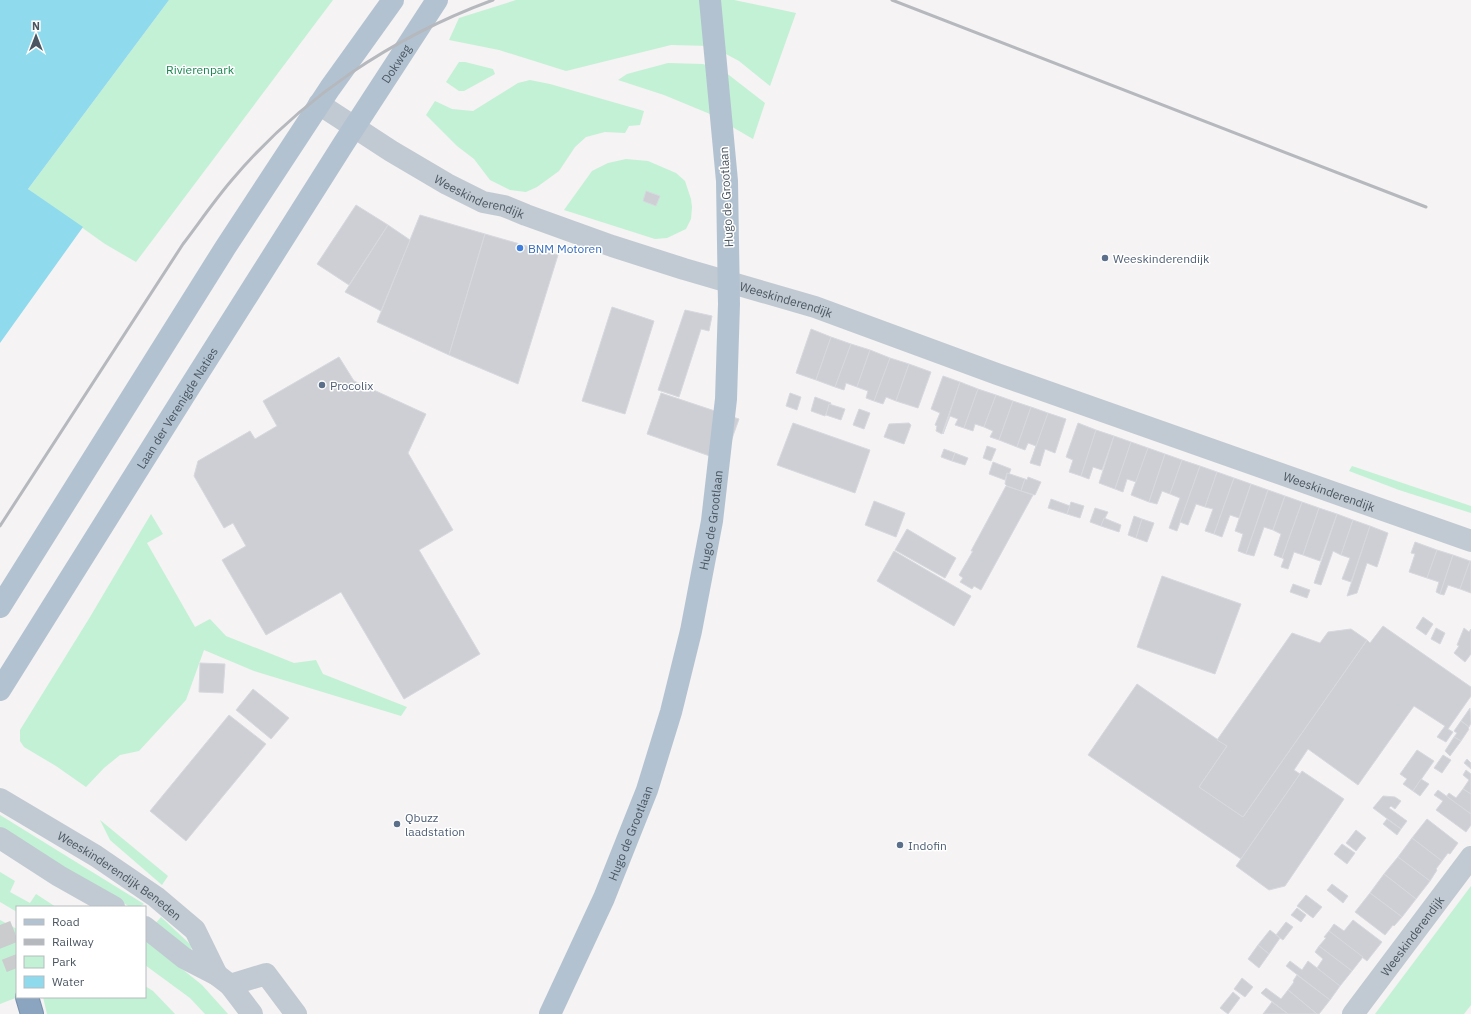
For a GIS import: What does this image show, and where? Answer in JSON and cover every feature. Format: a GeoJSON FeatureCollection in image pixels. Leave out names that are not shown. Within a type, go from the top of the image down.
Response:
{"type":"FeatureCollection","features":[{"type":"Feature","properties":{"kind":"highway"},"geometry":{"type":"LineString","coordinates":[[28,998],[32,1014]]}},
{"type":"Feature","properties":{"kind":"main road"},"geometry":{"type":"LineString","coordinates":[[0,607],[225,248],[319,104],[393,0]]}},
{"type":"Feature","properties":{"kind":"main road","name":"Dokweg"},"geometry":{"type":"LineString","coordinates":[[355,127],[437,0]]}},
{"type":"Feature","properties":{"kind":"main road","name":"Hugo de Grootlaan"},"geometry":{"type":"LineString","coordinates":[[550,1014],[604,898],[647,790],[671,712],[691,631],[712,521],[726,399],[729,304],[727,181],[710,0]]}},
{"type":"Feature","properties":{"kind":"main road","name":"Laan der Verenigde Naties"},"geometry":{"type":"LineString","coordinates":[[0,690],[355,127]]}},
{"type":"Feature","properties":{"kind":"street","name":"Weeskinderendijk"},"geometry":{"type":"LineString","coordinates":[[319,104],[391,151],[483,202],[504,206],[626,250],[815,307],[997,374],[1471,540]]}},
{"type":"Feature","properties":{"kind":"street","name":"Weeskinderendijk Beneden"},"geometry":{"type":"LineString","coordinates":[[0,799],[96,856],[156,897],[195,930],[223,980],[252,1014]]}},
{"type":"Feature","properties":{"kind":"street"},"geometry":{"type":"LineString","coordinates":[[0,838],[59,876],[112,906]]}},
{"type":"Feature","properties":{"kind":"street","name":"Weeskinderendijk"},"geometry":{"type":"LineString","coordinates":[[1353,1014],[1471,857]]}},
{"type":"Feature","properties":{"kind":"street","name":"Weeskinderendijk Beneden"},"geometry":{"type":"LineString","coordinates":[[146,928],[184,958],[223,980]]}},
{"type":"Feature","properties":{"kind":"street"},"geometry":{"type":"LineString","coordinates":[[223,980],[266,974],[296,1014]]}},
{"type":"Feature","properties":{"kind":"green space","name":"Rivierenpark"},"geometry":{"type":"Polygon","coordinates":[[[169,0],[333,0],[136,262],[105,244],[28,189],[169,0]]]}},
{"type":"Feature","properties":{"kind":"green space"},"geometry":{"type":"Polygon","coordinates":[[[516,0],[734,0],[796,13],[770,86],[739,61],[711,46],[671,45],[566,71],[499,50],[449,40],[459,18],[516,0]]]}},
{"type":"Feature","properties":{"kind":"green space"},"geometry":{"type":"Polygon","coordinates":[[[459,62],[465,62],[493,69],[495,74],[464,91],[459,91],[446,82],[459,62]]]}},
{"type":"Feature","properties":{"kind":"green space"},"geometry":{"type":"Polygon","coordinates":[[[668,63],[703,64],[725,72],[765,103],[753,139],[710,114],[664,95],[618,80],[627,74],[668,63]]]}},
{"type":"Feature","properties":{"kind":"green space"},"geometry":{"type":"Polygon","coordinates":[[[530,80],[550,84],[644,111],[640,125],[629,126],[625,133],[605,132],[586,137],[575,147],[559,171],[537,187],[526,192],[510,190],[490,180],[474,159],[457,146],[426,115],[435,101],[452,109],[473,111],[518,83],[530,80]]]}},
{"type":"Feature","properties":{"kind":"green space"},"geometry":{"type":"Polygon","coordinates":[[[626,159],[648,161],[676,173],[685,181],[692,207],[691,219],[686,229],[667,238],[655,239],[564,210],[592,171],[608,163],[626,159]]]}},
{"type":"Feature","properties":{"kind":"green space"},"geometry":{"type":"Polygon","coordinates":[[[1352,466],[1471,506],[1471,513],[1399,490],[1349,471],[1352,466]]]}},
{"type":"Feature","properties":{"kind":"green space"},"geometry":{"type":"Polygon","coordinates":[[[151,514],[163,534],[147,543],[195,627],[210,619],[226,636],[294,663],[316,660],[323,674],[407,707],[401,716],[254,671],[204,650],[186,700],[139,751],[120,755],[104,768],[86,787],[56,766],[24,747],[20,741],[20,730],[90,617],[151,514]]]}},
{"type":"Feature","properties":{"kind":"green space"},"geometry":{"type":"Polygon","coordinates":[[[0,815],[144,904],[141,906],[128,906],[0,829],[0,815]]]}},
{"type":"Feature","properties":{"kind":"green space"},"geometry":{"type":"Polygon","coordinates":[[[100,820],[168,876],[162,885],[110,840],[100,820]]]}},
{"type":"Feature","properties":{"kind":"green space"},"geometry":{"type":"Polygon","coordinates":[[[0,872],[15,881],[10,892],[30,903],[36,894],[54,906],[16,906],[16,911],[0,902],[0,872]]]}},
{"type":"Feature","properties":{"kind":"green space"},"geometry":{"type":"Polygon","coordinates":[[[1471,886],[1471,1005],[1464,1014],[1375,1014],[1471,886]]]}},
{"type":"Feature","properties":{"kind":"green space"},"geometry":{"type":"Polygon","coordinates":[[[161,917],[192,946],[191,951],[155,924],[161,917]]]}},
{"type":"Feature","properties":{"kind":"green space"},"geometry":{"type":"Polygon","coordinates":[[[0,920],[16,928],[16,998],[0,1004],[0,920]]]}},
{"type":"Feature","properties":{"kind":"green space"},"geometry":{"type":"Polygon","coordinates":[[[146,940],[202,985],[228,1014],[205,1014],[190,998],[146,966],[146,940]]]}},
{"type":"Feature","properties":{"kind":"green space"},"geometry":{"type":"Polygon","coordinates":[[[146,987],[153,991],[175,1014],[47,1014],[43,998],[146,998],[146,987]]]}},
{"type":"Feature","properties":{"kind":"water"},"geometry":{"type":"Polygon","coordinates":[[[0,0],[169,0],[28,189],[83,227],[0,343],[0,0]]]}},
{"type":"Feature","properties":{"kind":"building"},"geometry":{"type":"Polygon","coordinates":[[[646,191],[660,196],[656,206],[643,201],[646,191]]]}},
{"type":"Feature","properties":{"kind":"building"},"geometry":{"type":"Polygon","coordinates":[[[356,205],[388,225],[349,285],[317,264],[356,205]]]}},
{"type":"Feature","properties":{"kind":"building"},"geometry":{"type":"Polygon","coordinates":[[[420,215],[485,234],[449,355],[377,322],[420,215]]]}},
{"type":"Feature","properties":{"kind":"building"},"geometry":{"type":"Polygon","coordinates":[[[388,225],[410,240],[381,311],[345,292],[388,225]]]}},
{"type":"Feature","properties":{"kind":"building"},"geometry":{"type":"Polygon","coordinates":[[[485,234],[558,255],[518,384],[449,355],[485,234]]]}},
{"type":"Feature","properties":{"kind":"building"},"geometry":{"type":"Polygon","coordinates":[[[612,307],[654,321],[625,414],[582,401],[612,307]]]}},
{"type":"Feature","properties":{"kind":"building"},"geometry":{"type":"Polygon","coordinates":[[[685,310],[712,316],[709,331],[701,329],[679,397],[658,390],[685,310]]]}},
{"type":"Feature","properties":{"kind":"building"},"geometry":{"type":"Polygon","coordinates":[[[811,329],[831,337],[816,380],[796,373],[811,329]]]}},
{"type":"Feature","properties":{"kind":"building"},"geometry":{"type":"Polygon","coordinates":[[[831,337],[851,344],[835,387],[816,380],[831,337]]]}},
{"type":"Feature","properties":{"kind":"building"},"geometry":{"type":"Polygon","coordinates":[[[851,344],[870,350],[857,387],[846,383],[844,390],[835,387],[851,344]]]}},
{"type":"Feature","properties":{"kind":"building"},"geometry":{"type":"Polygon","coordinates":[[[870,350],[890,358],[874,401],[866,398],[868,391],[857,387],[870,350]]]}},
{"type":"Feature","properties":{"kind":"building"},"geometry":{"type":"Polygon","coordinates":[[[339,357],[354,381],[426,414],[408,453],[453,530],[419,550],[480,654],[404,699],[341,592],[266,635],[222,560],[246,546],[233,523],[224,528],[194,476],[198,461],[250,431],[255,439],[277,426],[263,401],[339,357]]]}},
{"type":"Feature","properties":{"kind":"building"},"geometry":{"type":"Polygon","coordinates":[[[890,358],[909,364],[896,401],[886,397],[883,404],[874,401],[890,358]]]}},
{"type":"Feature","properties":{"kind":"building"},"geometry":{"type":"Polygon","coordinates":[[[909,364],[931,372],[918,408],[896,401],[909,364]]]}},
{"type":"Feature","properties":{"kind":"building"},"geometry":{"type":"Polygon","coordinates":[[[943,376],[960,382],[942,434],[936,431],[937,426],[935,425],[940,413],[931,409],[943,376]]]}},
{"type":"Feature","properties":{"kind":"building"},"geometry":{"type":"Polygon","coordinates":[[[960,382],[978,389],[964,428],[955,425],[958,419],[950,416],[943,434],[960,382]]]}},
{"type":"Feature","properties":{"kind":"building"},"geometry":{"type":"Polygon","coordinates":[[[978,389],[996,395],[984,427],[975,424],[973,431],[964,428],[978,389]]]}},
{"type":"Feature","properties":{"kind":"building"},"geometry":{"type":"Polygon","coordinates":[[[661,393],[739,419],[724,461],[647,434],[661,393]]]}},
{"type":"Feature","properties":{"kind":"building"},"geometry":{"type":"Polygon","coordinates":[[[790,393],[801,397],[797,410],[786,406],[790,393]]]}},
{"type":"Feature","properties":{"kind":"building"},"geometry":{"type":"Polygon","coordinates":[[[996,395],[1013,401],[999,440],[990,437],[993,431],[984,427],[996,395]]]}},
{"type":"Feature","properties":{"kind":"building"},"geometry":{"type":"Polygon","coordinates":[[[815,397],[831,403],[825,416],[811,411],[815,397]]]}},
{"type":"Feature","properties":{"kind":"building"},"geometry":{"type":"Polygon","coordinates":[[[1013,401],[1031,407],[1017,447],[999,440],[1013,401]]]}},
{"type":"Feature","properties":{"kind":"building"},"geometry":{"type":"Polygon","coordinates":[[[829,404],[845,409],[841,420],[826,415],[829,404]]]}},
{"type":"Feature","properties":{"kind":"building"},"geometry":{"type":"Polygon","coordinates":[[[1031,407],[1048,413],[1034,453],[1036,446],[1028,443],[1025,450],[1017,447],[1031,407]]]}},
{"type":"Feature","properties":{"kind":"building"},"geometry":{"type":"Polygon","coordinates":[[[859,409],[870,413],[864,429],[853,425],[859,409]]]}},
{"type":"Feature","properties":{"kind":"building"},"geometry":{"type":"Polygon","coordinates":[[[1048,413],[1066,419],[1055,453],[1045,449],[1040,466],[1030,463],[1048,413]]]}},
{"type":"Feature","properties":{"kind":"building"},"geometry":{"type":"Polygon","coordinates":[[[793,423],[870,450],[855,493],[777,465],[793,423]]]}},
{"type":"Feature","properties":{"kind":"building"},"geometry":{"type":"Polygon","coordinates":[[[909,423],[911,425],[904,444],[884,437],[889,424],[909,423]]]}},
{"type":"Feature","properties":{"kind":"building"},"geometry":{"type":"Polygon","coordinates":[[[1078,423],[1096,430],[1081,476],[1069,472],[1073,460],[1066,457],[1078,423]]]}},
{"type":"Feature","properties":{"kind":"building"},"geometry":{"type":"Polygon","coordinates":[[[1096,430],[1114,436],[1102,470],[1093,467],[1089,479],[1081,476],[1096,430]]]}},
{"type":"Feature","properties":{"kind":"building"},"geometry":{"type":"Polygon","coordinates":[[[1114,436],[1131,442],[1115,489],[1099,483],[1114,436]]]}},
{"type":"Feature","properties":{"kind":"building"},"geometry":{"type":"Polygon","coordinates":[[[1131,442],[1148,448],[1136,482],[1127,479],[1123,492],[1115,489],[1131,442]]]}},
{"type":"Feature","properties":{"kind":"building"},"geometry":{"type":"Polygon","coordinates":[[[987,446],[996,449],[991,461],[983,458],[987,446]]]}},
{"type":"Feature","properties":{"kind":"building"},"geometry":{"type":"Polygon","coordinates":[[[1148,448],[1165,454],[1149,502],[1131,495],[1148,448]]]}},
{"type":"Feature","properties":{"kind":"building"},"geometry":{"type":"Polygon","coordinates":[[[944,449],[955,453],[952,461],[941,457],[944,449]]]}},
{"type":"Feature","properties":{"kind":"building"},"geometry":{"type":"Polygon","coordinates":[[[955,453],[968,458],[965,465],[952,461],[955,453]]]}},
{"type":"Feature","properties":{"kind":"building"},"geometry":{"type":"Polygon","coordinates":[[[1165,454],[1182,460],[1170,494],[1162,491],[1157,504],[1149,502],[1165,454]]]}},
{"type":"Feature","properties":{"kind":"building"},"geometry":{"type":"Polygon","coordinates":[[[1182,460],[1200,466],[1177,531],[1169,528],[1180,498],[1170,494],[1182,460]]]}},
{"type":"Feature","properties":{"kind":"building"},"geometry":{"type":"Polygon","coordinates":[[[993,462],[1011,469],[1009,474],[1007,473],[1005,480],[989,474],[993,462]]]}},
{"type":"Feature","properties":{"kind":"building"},"geometry":{"type":"Polygon","coordinates":[[[1200,466],[1217,472],[1205,507],[1196,504],[1188,525],[1180,522],[1200,466]]]}},
{"type":"Feature","properties":{"kind":"building"},"geometry":{"type":"Polygon","coordinates":[[[1217,472],[1234,478],[1214,534],[1205,531],[1213,509],[1205,507],[1217,472]]]}},
{"type":"Feature","properties":{"kind":"building"},"geometry":{"type":"Polygon","coordinates":[[[1007,473],[1025,479],[1021,491],[1005,484],[1007,473]]]}},
{"type":"Feature","properties":{"kind":"building"},"geometry":{"type":"Polygon","coordinates":[[[1028,477],[1041,482],[1035,495],[1021,491],[1025,479],[1027,480],[1028,477]]]}},
{"type":"Feature","properties":{"kind":"building"},"geometry":{"type":"Polygon","coordinates":[[[1234,478],[1251,484],[1239,518],[1230,515],[1222,537],[1214,534],[1234,478]]]}},
{"type":"Feature","properties":{"kind":"building"},"geometry":{"type":"Polygon","coordinates":[[[1251,484],[1268,490],[1246,554],[1238,551],[1243,534],[1235,531],[1251,484]]]}},
{"type":"Feature","properties":{"kind":"building"},"geometry":{"type":"Polygon","coordinates":[[[1006,486],[1033,495],[981,590],[974,586],[972,589],[960,582],[963,578],[959,575],[1006,486]]]}},
{"type":"Feature","properties":{"kind":"building"},"geometry":{"type":"Polygon","coordinates":[[[1268,490],[1285,496],[1273,530],[1264,527],[1254,556],[1246,554],[1268,490]]]}},
{"type":"Feature","properties":{"kind":"building"},"geometry":{"type":"Polygon","coordinates":[[[1285,496],[1302,502],[1282,558],[1274,555],[1281,534],[1273,530],[1285,496]]]}},
{"type":"Feature","properties":{"kind":"building"},"geometry":{"type":"Polygon","coordinates":[[[1051,499],[1070,506],[1067,514],[1048,508],[1051,499]]]}},
{"type":"Feature","properties":{"kind":"building"},"geometry":{"type":"Polygon","coordinates":[[[874,501],[905,513],[896,537],[865,525],[874,501]]]}},
{"type":"Feature","properties":{"kind":"building"},"geometry":{"type":"Polygon","coordinates":[[[1071,502],[1084,506],[1080,518],[1067,514],[1071,502]]]}},
{"type":"Feature","properties":{"kind":"building"},"geometry":{"type":"Polygon","coordinates":[[[1302,502],[1319,508],[1303,555],[1294,552],[1288,569],[1281,567],[1284,559],[1282,558],[1302,502]]]}},
{"type":"Feature","properties":{"kind":"building"},"geometry":{"type":"Polygon","coordinates":[[[1095,508],[1108,512],[1101,526],[1090,522],[1095,508]]]}},
{"type":"Feature","properties":{"kind":"building"},"geometry":{"type":"Polygon","coordinates":[[[1319,508],[1337,514],[1320,561],[1303,555],[1319,508]]]}},
{"type":"Feature","properties":{"kind":"building"},"geometry":{"type":"Polygon","coordinates":[[[1337,514],[1353,520],[1341,555],[1333,551],[1321,585],[1314,583],[1337,514]]]}},
{"type":"Feature","properties":{"kind":"building"},"geometry":{"type":"Polygon","coordinates":[[[1134,516],[1142,519],[1136,538],[1128,535],[1134,516]]]}},
{"type":"Feature","properties":{"kind":"building"},"geometry":{"type":"Polygon","coordinates":[[[1104,518],[1121,525],[1119,532],[1101,526],[1104,518]]]}},
{"type":"Feature","properties":{"kind":"building"},"geometry":{"type":"Polygon","coordinates":[[[1142,519],[1154,523],[1147,542],[1136,538],[1142,519]]]}},
{"type":"Feature","properties":{"kind":"building"},"geometry":{"type":"Polygon","coordinates":[[[1353,520],[1370,526],[1351,582],[1342,579],[1350,558],[1341,555],[1353,520]]]}},
{"type":"Feature","properties":{"kind":"building"},"geometry":{"type":"Polygon","coordinates":[[[1370,526],[1388,533],[1377,567],[1367,563],[1357,593],[1347,596],[1370,526]]]}},
{"type":"Feature","properties":{"kind":"building"},"geometry":{"type":"Polygon","coordinates":[[[907,529],[956,558],[945,578],[895,550],[907,529]]]}},
{"type":"Feature","properties":{"kind":"building"},"geometry":{"type":"Polygon","coordinates":[[[1415,542],[1437,550],[1427,578],[1409,572],[1415,554],[1411,553],[1415,542]]]}},
{"type":"Feature","properties":{"kind":"building"},"geometry":{"type":"Polygon","coordinates":[[[1437,550],[1453,555],[1440,594],[1436,592],[1439,582],[1427,578],[1437,550]]]}},
{"type":"Feature","properties":{"kind":"building"},"geometry":{"type":"Polygon","coordinates":[[[894,551],[971,596],[954,626],[877,581],[894,551]]]}},
{"type":"Feature","properties":{"kind":"building"},"geometry":{"type":"Polygon","coordinates":[[[1453,555],[1470,561],[1460,589],[1448,585],[1444,595],[1440,594],[1453,555]]]}},
{"type":"Feature","properties":{"kind":"building"},"geometry":{"type":"Polygon","coordinates":[[[1471,561],[1471,593],[1460,589],[1471,561]]]}},
{"type":"Feature","properties":{"kind":"building"},"geometry":{"type":"Polygon","coordinates":[[[1162,576],[1241,604],[1215,674],[1137,647],[1162,576]]]}},
{"type":"Feature","properties":{"kind":"building"},"geometry":{"type":"Polygon","coordinates":[[[1293,584],[1310,590],[1307,598],[1290,592],[1293,584]]]}},
{"type":"Feature","properties":{"kind":"building"},"geometry":{"type":"Polygon","coordinates":[[[1423,617],[1433,624],[1426,635],[1416,628],[1423,617]]]}},
{"type":"Feature","properties":{"kind":"building"},"geometry":{"type":"Polygon","coordinates":[[[1383,626],[1471,687],[1471,696],[1448,729],[1453,732],[1446,742],[1437,737],[1445,726],[1414,706],[1358,785],[1308,749],[1294,770],[1300,774],[1241,859],[1088,755],[1137,684],[1227,746],[1199,787],[1243,817],[1367,640],[1370,643],[1383,626]]]}},
{"type":"Feature","properties":{"kind":"building"},"geometry":{"type":"Polygon","coordinates":[[[1436,628],[1445,633],[1440,644],[1431,639],[1436,628]]]}},
{"type":"Feature","properties":{"kind":"building"},"geometry":{"type":"Polygon","coordinates":[[[1464,628],[1469,632],[1471,629],[1471,654],[1465,662],[1454,653],[1459,646],[1457,645],[1464,628]]]}},
{"type":"Feature","properties":{"kind":"building"},"geometry":{"type":"Polygon","coordinates":[[[1351,629],[1367,640],[1243,817],[1199,787],[1227,746],[1217,740],[1292,633],[1320,643],[1328,632],[1351,629]]]}},
{"type":"Feature","properties":{"kind":"building"},"geometry":{"type":"Polygon","coordinates":[[[200,663],[225,664],[223,693],[199,692],[200,663]]]}},
{"type":"Feature","properties":{"kind":"building"},"geometry":{"type":"Polygon","coordinates":[[[253,689],[289,718],[271,739],[236,710],[253,689]]]}},
{"type":"Feature","properties":{"kind":"building"},"geometry":{"type":"Polygon","coordinates":[[[1470,708],[1471,723],[1469,727],[1461,721],[1470,708]]]}},
{"type":"Feature","properties":{"kind":"building"},"geometry":{"type":"Polygon","coordinates":[[[229,715],[266,744],[186,841],[150,811],[229,715]]]}},
{"type":"Feature","properties":{"kind":"building"},"geometry":{"type":"Polygon","coordinates":[[[1461,721],[1469,727],[1469,729],[1461,741],[1454,737],[1457,733],[1454,731],[1461,721]]]}},
{"type":"Feature","properties":{"kind":"building"},"geometry":{"type":"Polygon","coordinates":[[[1454,737],[1461,741],[1450,756],[1445,751],[1454,737]]]}},
{"type":"Feature","properties":{"kind":"building"},"geometry":{"type":"Polygon","coordinates":[[[1417,750],[1434,761],[1413,791],[1403,784],[1407,779],[1400,774],[1417,750]]]}},
{"type":"Feature","properties":{"kind":"building"},"geometry":{"type":"Polygon","coordinates":[[[1443,755],[1451,760],[1442,773],[1434,768],[1443,755]]]}},
{"type":"Feature","properties":{"kind":"building"},"geometry":{"type":"Polygon","coordinates":[[[1467,759],[1471,763],[1471,769],[1464,763],[1467,759]]]}},
{"type":"Feature","properties":{"kind":"building"},"geometry":{"type":"Polygon","coordinates":[[[1466,770],[1471,774],[1471,794],[1463,789],[1469,780],[1463,775],[1466,770]]]}},
{"type":"Feature","properties":{"kind":"building"},"geometry":{"type":"Polygon","coordinates":[[[1302,771],[1344,799],[1285,886],[1269,890],[1236,866],[1302,771]]]}},
{"type":"Feature","properties":{"kind":"building"},"geometry":{"type":"Polygon","coordinates":[[[1421,779],[1429,784],[1420,796],[1413,791],[1421,779]]]}},
{"type":"Feature","properties":{"kind":"building"},"geometry":{"type":"Polygon","coordinates":[[[1463,789],[1471,794],[1471,814],[1446,797],[1449,793],[1456,798],[1463,789]]]}},
{"type":"Feature","properties":{"kind":"building"},"geometry":{"type":"Polygon","coordinates":[[[1438,790],[1471,814],[1471,825],[1466,832],[1436,810],[1443,801],[1434,795],[1438,790]]]}},
{"type":"Feature","properties":{"kind":"building"},"geometry":{"type":"Polygon","coordinates":[[[1383,796],[1395,797],[1401,801],[1395,809],[1391,806],[1389,808],[1407,821],[1401,829],[1373,808],[1383,796]]]}},
{"type":"Feature","properties":{"kind":"building"},"geometry":{"type":"Polygon","coordinates":[[[1387,819],[1401,829],[1397,835],[1383,824],[1387,819]]]}},
{"type":"Feature","properties":{"kind":"building"},"geometry":{"type":"Polygon","coordinates":[[[1427,819],[1458,843],[1450,854],[1448,853],[1442,861],[1412,838],[1427,819]]]}},
{"type":"Feature","properties":{"kind":"building"},"geometry":{"type":"Polygon","coordinates":[[[1356,830],[1366,838],[1356,851],[1346,843],[1356,830]]]}},
{"type":"Feature","properties":{"kind":"building"},"geometry":{"type":"Polygon","coordinates":[[[1412,838],[1442,861],[1430,881],[1398,857],[1412,838]]]}},
{"type":"Feature","properties":{"kind":"building"},"geometry":{"type":"Polygon","coordinates":[[[1342,844],[1355,853],[1347,864],[1334,854],[1342,844]]]}},
{"type":"Feature","properties":{"kind":"building"},"geometry":{"type":"Polygon","coordinates":[[[1398,857],[1430,881],[1416,899],[1384,874],[1398,857]]]}},
{"type":"Feature","properties":{"kind":"building"},"geometry":{"type":"Polygon","coordinates":[[[1384,874],[1416,899],[1402,917],[1370,893],[1384,874]]]}},
{"type":"Feature","properties":{"kind":"building"},"geometry":{"type":"Polygon","coordinates":[[[1332,884],[1348,896],[1343,903],[1327,890],[1332,884]]]}},
{"type":"Feature","properties":{"kind":"building"},"geometry":{"type":"Polygon","coordinates":[[[1370,893],[1402,917],[1385,935],[1355,912],[1370,893]]]}},
{"type":"Feature","properties":{"kind":"building"},"geometry":{"type":"Polygon","coordinates":[[[1306,895],[1322,907],[1313,918],[1297,906],[1306,895]]]}},
{"type":"Feature","properties":{"kind":"building"},"geometry":{"type":"Polygon","coordinates":[[[1297,908],[1306,915],[1301,922],[1291,915],[1297,908]]]}},
{"type":"Feature","properties":{"kind":"building"},"geometry":{"type":"Polygon","coordinates":[[[1353,920],[1382,942],[1367,961],[1329,931],[1334,924],[1344,931],[1353,920]]]}},
{"type":"Feature","properties":{"kind":"building"},"geometry":{"type":"Polygon","coordinates":[[[1286,922],[1293,927],[1283,940],[1276,935],[1286,922]]]}},
{"type":"Feature","properties":{"kind":"building"},"geometry":{"type":"Polygon","coordinates":[[[1270,930],[1280,938],[1269,954],[1258,945],[1270,930]]]}},
{"type":"Feature","properties":{"kind":"building"},"geometry":{"type":"Polygon","coordinates":[[[1329,931],[1363,957],[1352,971],[1319,946],[1326,938],[1324,937],[1329,931]]]}},
{"type":"Feature","properties":{"kind":"building"},"geometry":{"type":"Polygon","coordinates":[[[1258,945],[1269,954],[1259,968],[1248,959],[1258,945]]]}},
{"type":"Feature","properties":{"kind":"building"},"geometry":{"type":"Polygon","coordinates":[[[1319,946],[1352,971],[1340,986],[1317,968],[1323,959],[1315,952],[1319,946]]]}},
{"type":"Feature","properties":{"kind":"building"},"geometry":{"type":"Polygon","coordinates":[[[1290,961],[1302,970],[1308,961],[1340,986],[1330,1000],[1286,966],[1290,961]]]}},
{"type":"Feature","properties":{"kind":"building"},"geometry":{"type":"Polygon","coordinates":[[[1297,975],[1330,1000],[1319,1014],[1317,1014],[1288,990],[1297,975]]]}},
{"type":"Feature","properties":{"kind":"building"},"geometry":{"type":"Polygon","coordinates":[[[1242,978],[1253,987],[1245,997],[1234,989],[1242,978]]]}},
{"type":"Feature","properties":{"kind":"building"},"geometry":{"type":"Polygon","coordinates":[[[1266,988],[1281,999],[1288,990],[1317,1014],[1288,1014],[1261,993],[1266,988]]]}},
{"type":"Feature","properties":{"kind":"building"},"geometry":{"type":"Polygon","coordinates":[[[1233,992],[1240,998],[1228,1014],[1220,1008],[1233,992]]]}},
{"type":"Feature","properties":{"kind":"building"},"geometry":{"type":"Polygon","coordinates":[[[1272,1002],[1288,1014],[1263,1014],[1272,1002]]]}},
{"type":"Feature","properties":{"kind":"tunnel"},"geometry":{"type":"LineString","coordinates":[[0,925],[16,965]]}},
{"type":"Feature","properties":{"kind":"railway"},"geometry":{"type":"LineString","coordinates":[[0,526],[183,244],[231,181],[258,151],[287,123],[318,97],[384,52],[419,32],[493,0]]}},
{"type":"Feature","properties":{"kind":"railway"},"geometry":{"type":"LineString","coordinates":[[892,0],[1426,207]]}},
{"type":"Feature","properties":{"kind":"place","name":"BNM Motoren"},"geometry":{"type":"Point","coordinates":[520,248]}},
{"type":"Feature","properties":{"kind":"place","name":"Weeskinderendijk"},"geometry":{"type":"Point","coordinates":[1105,258]}},
{"type":"Feature","properties":{"kind":"place","name":"Procolix"},"geometry":{"type":"Point","coordinates":[322,385]}},
{"type":"Feature","properties":{"kind":"place","name":"Qbuzz laadstation"},"geometry":{"type":"Point","coordinates":[397,824]}},
{"type":"Feature","properties":{"kind":"place","name":"Indofin"},"geometry":{"type":"Point","coordinates":[900,845]}}]}
